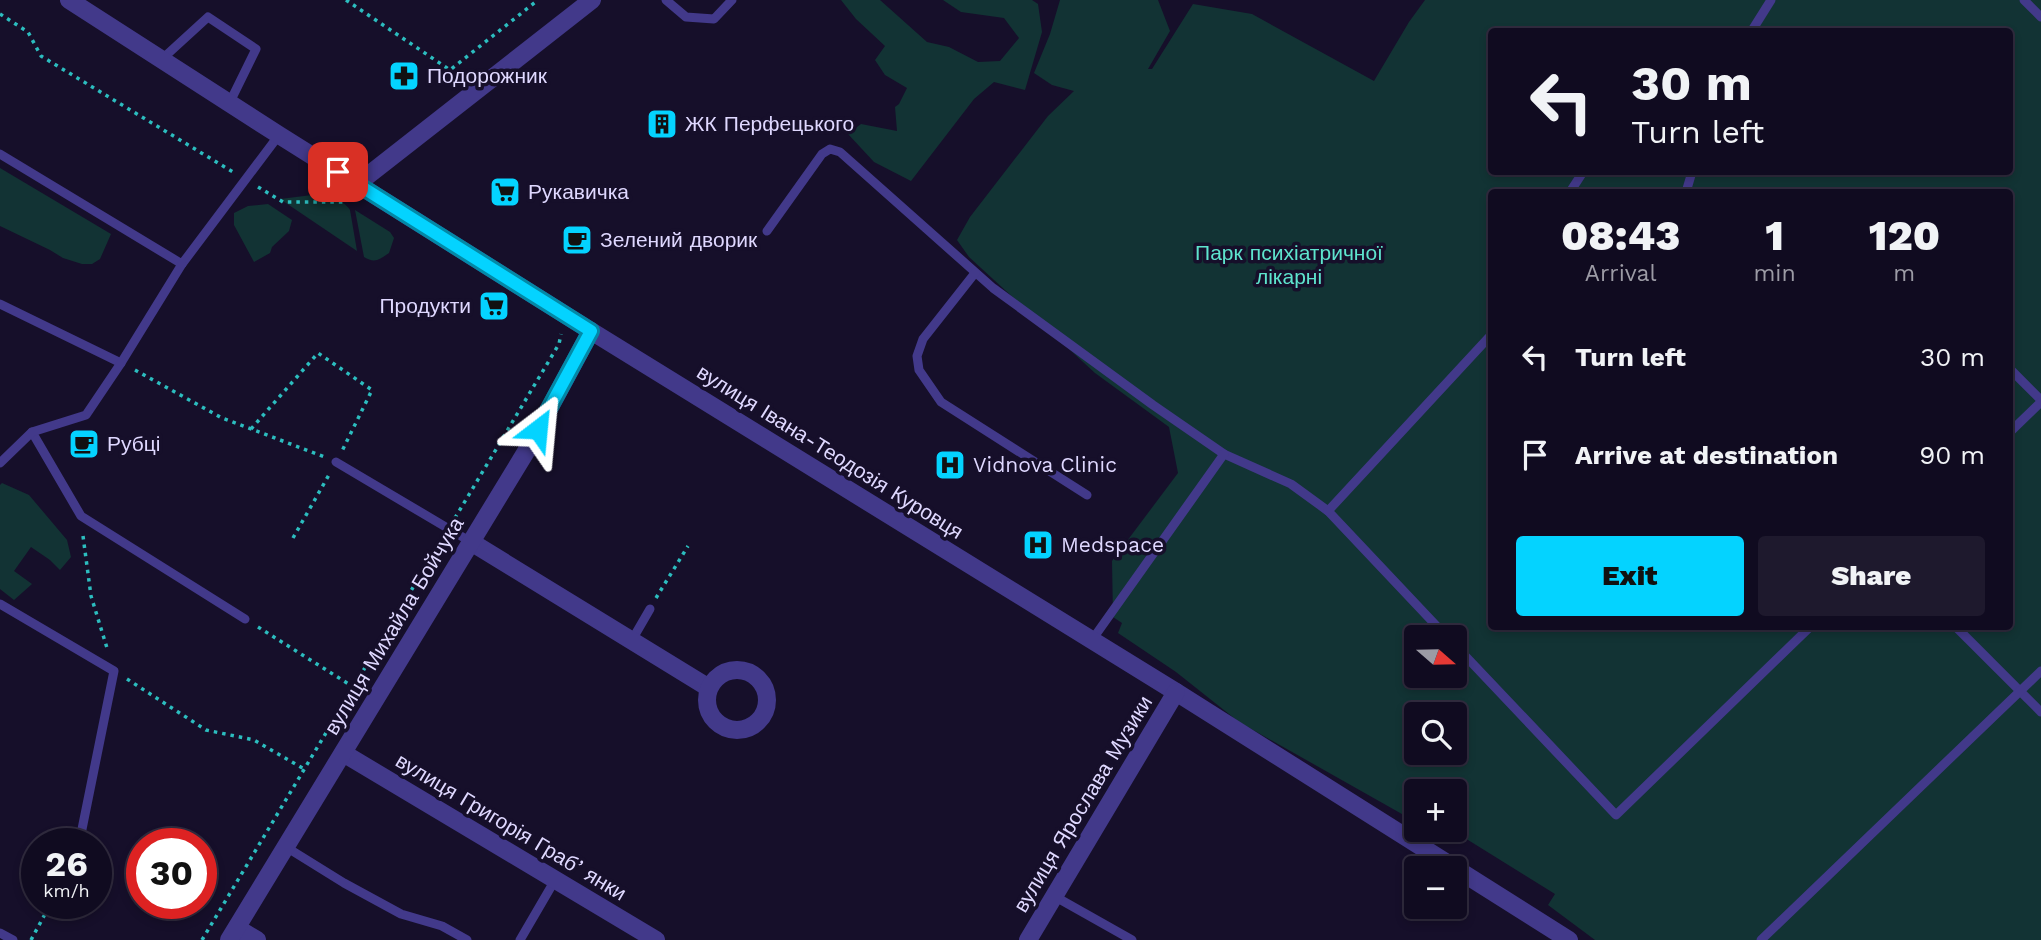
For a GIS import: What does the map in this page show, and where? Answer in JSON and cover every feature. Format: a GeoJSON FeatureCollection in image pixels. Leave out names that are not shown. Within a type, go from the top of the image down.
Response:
{"type":"FeatureCollection","features":[{"type":"Feature","properties":{"kind":"street","name":"вулиця Івана-Теодозія Куровця"},"geometry":{"type":"LineString","coordinates":[[69,0],[229,104],[591,331],[1176,692],[1569,940]]}},
{"type":"Feature","properties":{"kind":"street"},"geometry":{"type":"LineString","coordinates":[[358,184],[592,0]]}},
{"type":"Feature","properties":{"kind":"street","name":"вулиця Михайла Бойчука"},"geometry":{"type":"LineString","coordinates":[[233,934],[527,450],[591,331]]}},
{"type":"Feature","properties":{"kind":"street"},"geometry":{"type":"LineString","coordinates":[[471,542],[709,688]]}},
{"type":"Feature","properties":{"kind":"street","name":"вулиця Ярослава Музики"},"geometry":{"type":"LineString","coordinates":[[1028,940],[1176,692]]}},
{"type":"Feature","properties":{"kind":"street","name":"вулиця Григорія Грабʼянки"},"geometry":{"type":"LineString","coordinates":[[343,753],[656,940]]}},
{"type":"Feature","properties":{"kind":"street"},"geometry":{"type":"LineString","coordinates":[[233,934],[257,940]]}},
{"type":"Feature","properties":{"kind":"lane"},"geometry":{"type":"LineString","coordinates":[[666,0],[687,17],[714,19],[732,0]]}},
{"type":"Feature","properties":{"kind":"lane"},"geometry":{"type":"LineString","coordinates":[[1754,28],[1771,0]]}},
{"type":"Feature","properties":{"kind":"lane"},"geometry":{"type":"LineString","coordinates":[[2024,0],[2041,17]]}},
{"type":"Feature","properties":{"kind":"lane"},"geometry":{"type":"LineString","coordinates":[[161,60],[208,17],[256,49],[229,104]]}},
{"type":"Feature","properties":{"kind":"lane"},"geometry":{"type":"LineString","coordinates":[[0,463],[32,432],[86,415],[182,264],[279,135]]}},
{"type":"Feature","properties":{"kind":"lane"},"geometry":{"type":"LineString","coordinates":[[767,231],[822,155],[830,149],[840,152],[975,273],[1014,304],[1224,454],[1291,484],[1328,511],[1436,625]]}},
{"type":"Feature","properties":{"kind":"lane"},"geometry":{"type":"LineString","coordinates":[[0,153],[182,264]]}},
{"type":"Feature","properties":{"kind":"lane"},"geometry":{"type":"LineString","coordinates":[[975,273],[923,338],[917,356],[919,370],[941,402],[1087,495]]}},
{"type":"Feature","properties":{"kind":"lane"},"geometry":{"type":"LineString","coordinates":[[0,304],[121,363]]}},
{"type":"Feature","properties":{"kind":"lane"},"geometry":{"type":"LineString","coordinates":[[1328,511],[1488,338]]}},
{"type":"Feature","properties":{"kind":"lane"},"geometry":{"type":"LineString","coordinates":[[2013,372],[2041,401],[2013,429]]}},
{"type":"Feature","properties":{"kind":"lane"},"geometry":{"type":"LineString","coordinates":[[32,432],[81,516],[245,619]]}},
{"type":"Feature","properties":{"kind":"lane"},"geometry":{"type":"LineString","coordinates":[[1091,640],[1224,454]]}},
{"type":"Feature","properties":{"kind":"lane"},"geometry":{"type":"LineString","coordinates":[[336,462],[471,542]]}},
{"type":"Feature","properties":{"kind":"lane"},"geometry":{"type":"LineString","coordinates":[[0,604],[114,671],[82,828]]}},
{"type":"Feature","properties":{"kind":"lane"},"geometry":{"type":"LineString","coordinates":[[632,640],[650,609]]}},
{"type":"Feature","properties":{"kind":"lane"},"geometry":{"type":"LineString","coordinates":[[1467,658],[1616,815],[1807,630]]}},
{"type":"Feature","properties":{"kind":"lane"},"geometry":{"type":"LineString","coordinates":[[1959,630],[2041,712]]}},
{"type":"Feature","properties":{"kind":"lane"},"geometry":{"type":"LineString","coordinates":[[1761,940],[2041,671]]}},
{"type":"Feature","properties":{"kind":"lane"},"geometry":{"type":"LineString","coordinates":[[286,847],[401,914],[442,926],[467,940]]}},
{"type":"Feature","properties":{"kind":"lane"},"geometry":{"type":"LineString","coordinates":[[520,940],[555,880]]}},
{"type":"Feature","properties":{"kind":"lane"},"geometry":{"type":"LineString","coordinates":[[1054,896],[1132,940]]}},
{"type":"Feature","properties":{"kind":"lane"},"geometry":{"type":"LineString","coordinates":[[0,933],[13,940]]}},
{"type":"Feature","properties":{"kind":"path"},"geometry":{"type":"LineString","coordinates":[[346,0],[450,69],[460,88]]}},
{"type":"Feature","properties":{"kind":"path"},"geometry":{"type":"LineString","coordinates":[[450,69],[538,0]]}},
{"type":"Feature","properties":{"kind":"path"},"geometry":{"type":"LineString","coordinates":[[0,14],[28,32],[41,56],[283,202],[353,202]]}},
{"type":"Feature","properties":{"kind":"path"},"geometry":{"type":"LineString","coordinates":[[202,940],[559,344],[561,333]]}},
{"type":"Feature","properties":{"kind":"path"},"geometry":{"type":"LineString","coordinates":[[251,429],[318,353],[372,390],[336,462],[293,538]]}},
{"type":"Feature","properties":{"kind":"path"},"geometry":{"type":"LineString","coordinates":[[121,363],[222,418],[336,462]]}},
{"type":"Feature","properties":{"kind":"path"},"geometry":{"type":"LineString","coordinates":[[81,516],[90,596],[114,671],[206,730],[254,740],[304,769]]}},
{"type":"Feature","properties":{"kind":"path"},"geometry":{"type":"LineString","coordinates":[[650,609],[688,547]]}},
{"type":"Feature","properties":{"kind":"path"},"geometry":{"type":"LineString","coordinates":[[245,619],[375,701]]}},
{"type":"Feature","properties":{"kind":"path"},"geometry":{"type":"LineString","coordinates":[[31,940],[42,919]]}},
{"type":"Feature","properties":{"kind":"green space"},"geometry":{"type":"Polygon","coordinates":[[[841,0],[880,0],[927,42],[949,47],[978,62],[1000,61],[1019,38],[1004,18],[961,12],[943,0],[1032,0],[1038,4],[1042,32],[1025,90],[994,82],[974,99],[911,181],[874,162],[848,134],[861,124],[897,131],[895,107],[907,88],[885,75],[875,60],[885,46],[856,19],[841,0]]]}},
{"type":"Feature","properties":{"kind":"green space","name":"Парк психіатричної лікарні"},"geometry":{"type":"Polygon","coordinates":[[[1060,0],[1158,0],[1170,31],[1148,69],[1152,69],[1193,4],[1252,14],[1374,81],[1425,0],[2041,0],[2041,940],[1595,940],[1548,905],[1555,894],[1467,839],[1467,779],[1404,779],[1404,815],[1239,722],[1176,672],[1118,633],[1122,623],[1113,617],[1112,561],[1178,473],[1169,427],[1095,373],[969,257],[957,240],[970,217],[1048,116],[1074,91],[1052,85],[1034,73],[1060,0]]]}},
{"type":"Feature","properties":{"kind":"green space"},"geometry":{"type":"Polygon","coordinates":[[[0,168],[111,234],[100,259],[92,264],[82,264],[63,258],[0,226],[0,168]]]}},
{"type":"Feature","properties":{"kind":"green space"},"geometry":{"type":"Polygon","coordinates":[[[312,195],[338,200],[347,206],[357,251],[280,199],[312,195]]]}},
{"type":"Feature","properties":{"kind":"green space"},"geometry":{"type":"Polygon","coordinates":[[[268,204],[292,220],[289,231],[272,247],[270,253],[254,262],[234,225],[234,213],[248,206],[268,204]]]}},
{"type":"Feature","properties":{"kind":"green space"},"geometry":{"type":"Polygon","coordinates":[[[355,210],[390,232],[394,238],[389,253],[380,259],[364,257],[355,210]]]}},
{"type":"Feature","properties":{"kind":"green space"},"geometry":{"type":"Polygon","coordinates":[[[2,483],[29,495],[67,540],[71,557],[60,570],[31,547],[14,571],[32,584],[14,600],[0,589],[2,483]]]}},
{"type":"Feature","properties":{"kind":"place","name":"Подорожник"},"geometry":{"type":"Point","coordinates":[404,76]}},
{"type":"Feature","properties":{"kind":"place","name":"ЖК Перфецького"},"geometry":{"type":"Point","coordinates":[662,124]}},
{"type":"Feature","properties":{"kind":"place","name":"Рукавичка"},"geometry":{"type":"Point","coordinates":[505,192]}},
{"type":"Feature","properties":{"kind":"place","name":"Зелений дворик"},"geometry":{"type":"Point","coordinates":[577,240]}},
{"type":"Feature","properties":{"kind":"place","name":"Продукти"},"geometry":{"type":"Point","coordinates":[494,306]}},
{"type":"Feature","properties":{"kind":"place","name":"Рубці"},"geometry":{"type":"Point","coordinates":[84,444]}},
{"type":"Feature","properties":{"kind":"place","name":"Vidnova Clinic"},"geometry":{"type":"Point","coordinates":[950,465]}},
{"type":"Feature","properties":{"kind":"place","name":"Medspace"},"geometry":{"type":"Point","coordinates":[1038,545]}},
{"type":"Feature","properties":{"kind":"route"},"geometry":{"type":"LineString","coordinates":[[338,172],[591,331],[538,429]]}}]}
